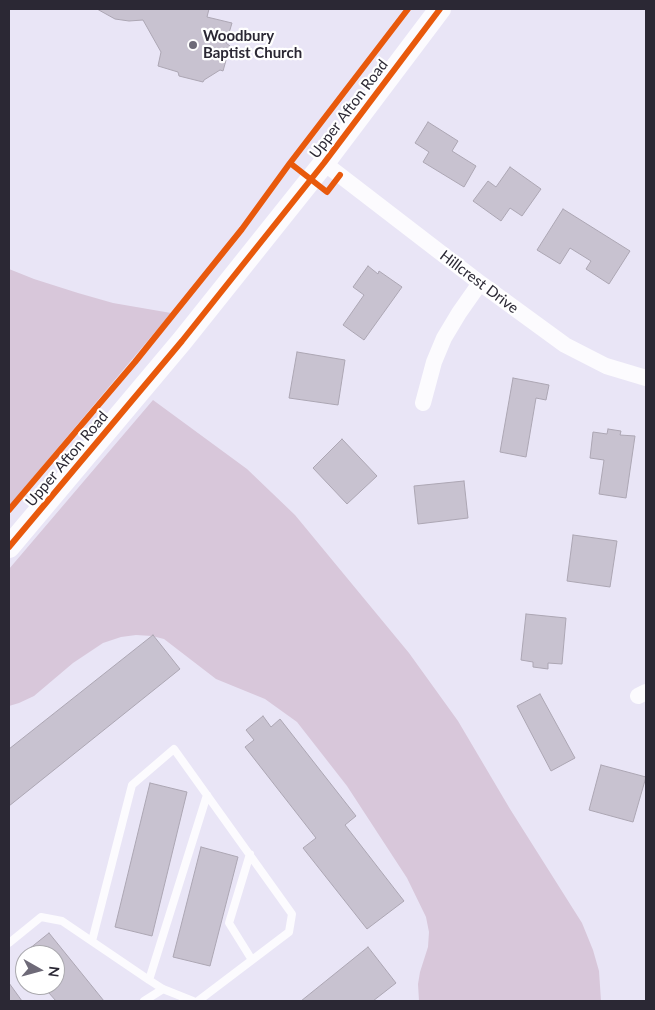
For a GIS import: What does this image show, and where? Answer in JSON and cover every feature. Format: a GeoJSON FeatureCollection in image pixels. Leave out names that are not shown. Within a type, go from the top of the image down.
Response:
{"type":"FeatureCollection","features":[{"type":"Feature","properties":{"kind":"street","name":"Upper Afton Road"},"geometry":{"type":"LineString","coordinates":[[9,547],[182,341],[324,163],[440,9]]}},
{"type":"Feature","properties":{"kind":"street","name":"Hillcrest Drive"},"geometry":{"type":"LineString","coordinates":[[324,163],[480,283],[565,345],[606,366],[646,378]]}},
{"type":"Feature","properties":{"kind":"street"},"geometry":{"type":"LineString","coordinates":[[423,403],[434,362],[444,338],[480,283]]}},
{"type":"Feature","properties":{"kind":"lane"},"geometry":{"type":"LineString","coordinates":[[92,941],[132,785],[174,750],[292,914],[289,932],[198,1001]]}},
{"type":"Feature","properties":{"kind":"lane"},"geometry":{"type":"LineString","coordinates":[[149,980],[207,795]]}},
{"type":"Feature","properties":{"kind":"lane"},"geometry":{"type":"LineString","coordinates":[[250,854],[229,923],[252,960]]}},
{"type":"Feature","properties":{"kind":"lane"},"geometry":{"type":"LineString","coordinates":[[9,943],[41,917],[62,921],[163,989],[194,1001]]}},
{"type":"Feature","properties":{"kind":"lane"},"geometry":{"type":"LineString","coordinates":[[144,1001],[163,989]]}},
{"type":"Feature","properties":{"kind":"shaded area"},"geometry":{"type":"Polygon","coordinates":[[[9,269],[34,279],[113,303],[171,313],[9,506],[9,269]]]}},
{"type":"Feature","properties":{"kind":"shaded area"},"geometry":{"type":"Polygon","coordinates":[[[153,400],[247,469],[295,515],[409,653],[458,721],[510,809],[582,923],[599,971],[601,1001],[419,1001],[418,984],[420,972],[428,947],[429,932],[426,917],[407,878],[347,786],[297,722],[265,699],[216,679],[164,639],[136,635],[121,637],[103,643],[73,663],[34,696],[9,706],[9,569],[153,400]]]}},
{"type":"Feature","properties":{"kind":"building","name":"Woodbury Baptist Church"},"geometry":{"type":"Polygon","coordinates":[[[97,9],[209,9],[207,17],[232,23],[226,43],[230,46],[223,71],[220,70],[203,82],[179,76],[178,72],[158,66],[161,52],[143,20],[115,19],[97,9]]]}},
{"type":"Feature","properties":{"kind":"building"},"geometry":{"type":"Polygon","coordinates":[[[428,122],[458,141],[452,151],[476,166],[464,187],[423,162],[429,152],[415,143],[428,122]]]}},
{"type":"Feature","properties":{"kind":"building"},"geometry":{"type":"Polygon","coordinates":[[[510,167],[541,189],[522,216],[510,208],[501,221],[473,201],[488,181],[496,187],[510,167]]]}},
{"type":"Feature","properties":{"kind":"building"},"geometry":{"type":"Polygon","coordinates":[[[563,209],[630,251],[609,284],[586,269],[591,261],[570,248],[560,264],[537,250],[563,209]]]}},
{"type":"Feature","properties":{"kind":"building"},"geometry":{"type":"Polygon","coordinates":[[[368,266],[378,274],[379,271],[402,287],[364,340],[343,325],[364,295],[353,287],[368,266]]]}},
{"type":"Feature","properties":{"kind":"building"},"geometry":{"type":"Polygon","coordinates":[[[297,352],[345,360],[338,405],[289,398],[297,352]]]}},
{"type":"Feature","properties":{"kind":"building"},"geometry":{"type":"Polygon","coordinates":[[[513,378],[549,385],[546,400],[536,398],[526,457],[500,452],[513,378]]]}},
{"type":"Feature","properties":{"kind":"building"},"geometry":{"type":"Polygon","coordinates":[[[608,429],[621,431],[620,435],[635,436],[626,498],[599,494],[604,460],[590,458],[593,432],[607,434],[608,429]]]}},
{"type":"Feature","properties":{"kind":"building"},"geometry":{"type":"Polygon","coordinates":[[[342,439],[377,476],[347,504],[313,468],[342,439]]]}},
{"type":"Feature","properties":{"kind":"building"},"geometry":{"type":"Polygon","coordinates":[[[464,481],[468,518],[418,524],[414,486],[464,481]]]}},
{"type":"Feature","properties":{"kind":"building"},"geometry":{"type":"Polygon","coordinates":[[[573,535],[617,541],[610,587],[567,581],[573,535]]]}},
{"type":"Feature","properties":{"kind":"building"},"geometry":{"type":"Polygon","coordinates":[[[526,614],[566,618],[562,664],[548,663],[548,669],[533,667],[533,662],[521,660],[526,614]]]}},
{"type":"Feature","properties":{"kind":"building"},"geometry":{"type":"Polygon","coordinates":[[[153,635],[180,669],[9,806],[9,749],[153,635]]]}},
{"type":"Feature","properties":{"kind":"building"},"geometry":{"type":"Polygon","coordinates":[[[540,694],[575,758],[551,771],[517,706],[540,694]]]}},
{"type":"Feature","properties":{"kind":"building"},"geometry":{"type":"Polygon","coordinates":[[[263,716],[271,727],[280,719],[356,816],[345,825],[404,901],[367,929],[303,848],[316,838],[245,747],[254,740],[246,730],[263,716]]]}},
{"type":"Feature","properties":{"kind":"building"},"geometry":{"type":"Polygon","coordinates":[[[601,765],[646,777],[633,822],[589,810],[601,765]]]}},
{"type":"Feature","properties":{"kind":"building"},"geometry":{"type":"Polygon","coordinates":[[[150,783],[187,792],[152,936],[115,927],[150,783]]]}},
{"type":"Feature","properties":{"kind":"building"},"geometry":{"type":"Polygon","coordinates":[[[201,847],[238,857],[210,966],[173,957],[201,847]]]}},
{"type":"Feature","properties":{"kind":"building"},"geometry":{"type":"Polygon","coordinates":[[[49,933],[59,945],[34,945],[49,933]]]}},
{"type":"Feature","properties":{"kind":"building"},"geometry":{"type":"Polygon","coordinates":[[[368,947],[396,983],[373,1001],[301,1001],[368,947]]]}},
{"type":"Feature","properties":{"kind":"building"},"geometry":{"type":"Polygon","coordinates":[[[65,953],[104,1001],[56,1001],[51,995],[65,995],[65,953]]]}},
{"type":"Feature","properties":{"kind":"building"},"geometry":{"type":"Polygon","coordinates":[[[9,983],[15,991],[15,995],[18,995],[22,1001],[9,1001],[9,983]]]}},
{"type":"Feature","properties":{"kind":"cycle path"},"geometry":{"type":"LineString","coordinates":[[9,510],[135,362],[242,229],[408,9]]}},
{"type":"Feature","properties":{"kind":"cycle path"},"geometry":{"type":"LineString","coordinates":[[9,547],[182,341],[324,163],[440,9]]}},
{"type":"Feature","properties":{"kind":"cycle path"},"geometry":{"type":"LineString","coordinates":[[290,163],[327,192],[340,175]]}},
{"type":"Feature","properties":{"kind":"place","name":"Woodbury Baptist Church"},"geometry":{"type":"Point","coordinates":[193,45]}}]}
